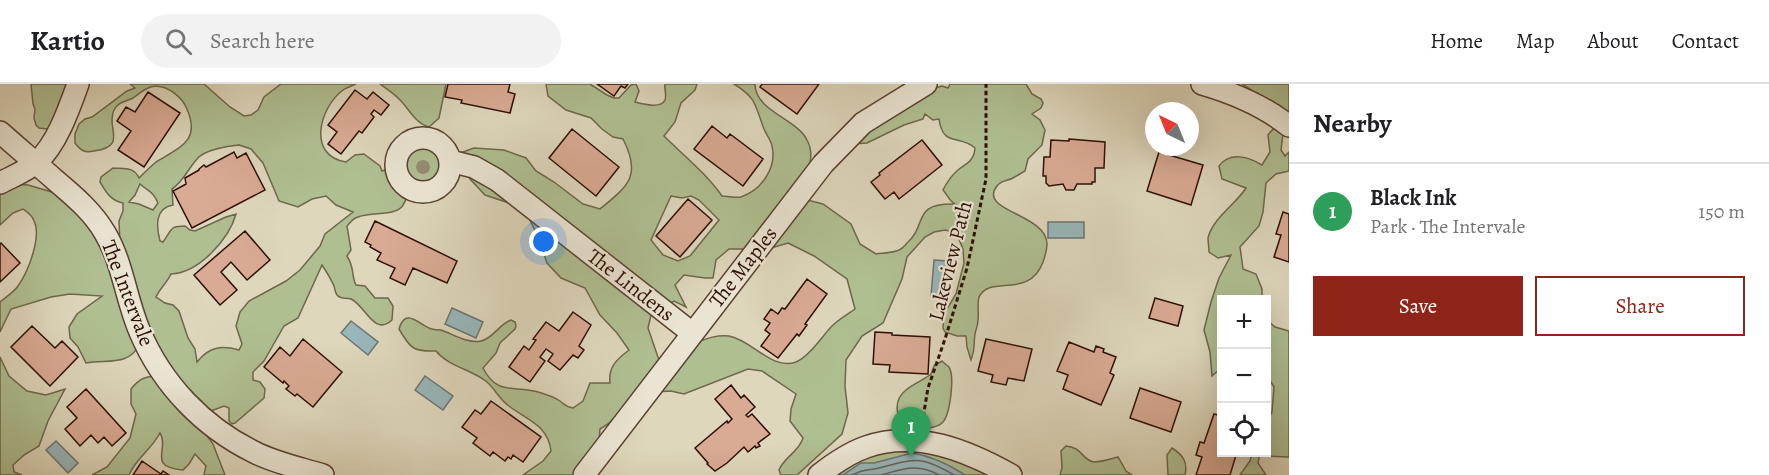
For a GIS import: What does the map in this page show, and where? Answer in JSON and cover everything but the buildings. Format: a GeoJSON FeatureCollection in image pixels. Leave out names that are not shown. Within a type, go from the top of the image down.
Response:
{"type":"FeatureCollection","features":[{"type":"Feature","properties":{"kind":"street"},"geometry":{"type":"LineString","coordinates":[[0,183],[36,163],[58,132],[78,84]]}},
{"type":"Feature","properties":{"kind":"street","name":"The Maples"},"geometry":{"type":"LineString","coordinates":[[584,475],[823,164],[863,123],[926,84]]}},
{"type":"Feature","properties":{"kind":"street"},"geometry":{"type":"LineString","coordinates":[[1202,84],[1252,103],[1289,126]]}},
{"type":"Feature","properties":{"kind":"street","name":"The Intervale"},"geometry":{"type":"LineString","coordinates":[[0,132],[90,212],[106,234],[121,270],[139,331],[157,365],[185,403],[216,430],[253,452],[323,475]]}},
{"type":"Feature","properties":{"kind":"street","name":"The Lindens"},"geometry":{"type":"LineString","coordinates":[[450,161],[474,168],[497,180],[692,333]]}},
{"type":"Feature","properties":{"kind":"street"},"geometry":{"type":"LineString","coordinates":[[819,475],[850,454],[866,447],[900,440],[920,441],[953,448],[984,460],[1011,475]]}},
{"type":"Feature","properties":{"kind":"path","name":"Lakeview Path"},"geometry":{"type":"LineString","coordinates":[[920,441],[928,388],[967,268],[986,179],[986,84]]}},
{"type":"Feature","properties":{"kind":"green space"},"geometry":{"type":"Polygon","coordinates":[[[31,84],[82,84],[54,125],[48,129],[39,128],[36,125],[31,84]]]}},
{"type":"Feature","properties":{"kind":"green space"},"geometry":{"type":"Polygon","coordinates":[[[130,84],[204,84],[244,116],[251,115],[258,110],[264,97],[281,84],[356,84],[345,89],[335,98],[323,119],[322,141],[326,151],[334,158],[346,162],[355,155],[364,154],[380,166],[382,171],[387,169],[396,171],[398,157],[405,146],[413,141],[429,138],[440,143],[447,154],[449,167],[447,179],[439,189],[426,192],[407,187],[403,206],[397,210],[356,218],[347,226],[351,250],[347,256],[356,285],[365,286],[375,298],[388,298],[393,306],[392,320],[380,325],[370,318],[356,302],[339,297],[322,265],[298,318],[284,326],[264,361],[253,372],[253,380],[260,382],[265,389],[264,398],[232,424],[229,421],[229,408],[224,406],[208,412],[203,430],[213,444],[225,475],[204,475],[206,466],[195,454],[183,470],[165,465],[161,456],[163,445],[160,433],[129,475],[92,475],[107,467],[130,438],[136,414],[131,404],[131,389],[143,378],[159,377],[140,344],[135,351],[123,359],[86,363],[78,347],[70,338],[69,327],[77,314],[102,296],[70,294],[11,309],[0,332],[0,302],[22,280],[33,253],[36,226],[29,213],[23,209],[13,213],[0,225],[0,183],[28,185],[52,192],[78,209],[121,269],[119,221],[123,203],[109,196],[100,182],[101,177],[113,168],[132,170],[139,178],[156,162],[186,142],[191,128],[186,107],[179,97],[165,88],[153,86],[116,107],[112,116],[114,135],[111,145],[91,152],[79,148],[75,143],[75,134],[79,124],[127,91],[135,88],[130,84]],[[239,145],[216,149],[200,156],[172,189],[173,205],[163,210],[158,218],[160,241],[163,242],[171,230],[176,227],[185,226],[195,231],[236,214],[220,244],[192,268],[171,274],[156,297],[173,305],[179,311],[188,338],[195,349],[197,362],[206,353],[216,348],[239,350],[242,344],[236,326],[240,312],[249,301],[286,281],[300,270],[320,246],[325,234],[353,212],[336,205],[326,196],[312,199],[298,207],[279,201],[263,163],[251,149],[239,145]],[[140,184],[129,202],[153,210],[158,203],[156,199],[140,184]]]}},
{"type":"Feature","properties":{"kind":"green space"},"geometry":{"type":"Polygon","coordinates":[[[380,84],[446,84],[439,118],[429,127],[424,125],[396,96],[380,84]]]}},
{"type":"Feature","properties":{"kind":"green space"},"geometry":{"type":"Polygon","coordinates":[[[546,84],[590,84],[607,95],[619,98],[631,85],[636,84],[639,91],[635,102],[656,105],[665,100],[665,84],[697,84],[695,90],[681,103],[675,122],[664,136],[702,172],[722,196],[741,197],[749,194],[766,177],[773,154],[754,103],[734,84],[755,84],[762,101],[795,126],[807,140],[811,155],[807,200],[823,204],[851,224],[860,244],[876,254],[900,250],[913,237],[922,216],[932,207],[955,204],[943,190],[953,175],[972,159],[975,148],[948,137],[941,128],[939,119],[933,120],[925,114],[923,119],[904,125],[867,143],[853,144],[873,126],[935,88],[942,86],[948,88],[950,84],[1026,84],[1032,94],[1041,99],[1043,103],[1041,108],[1032,114],[1040,120],[1045,130],[1042,145],[1028,159],[1025,171],[1000,183],[993,194],[996,201],[1026,219],[1044,234],[1047,244],[1043,262],[1037,273],[1029,280],[984,290],[979,297],[978,322],[971,360],[966,336],[945,332],[943,328],[944,314],[956,294],[964,263],[963,249],[953,232],[945,230],[925,237],[907,257],[902,279],[883,323],[862,336],[846,360],[845,386],[848,413],[842,434],[797,475],[781,475],[779,470],[803,438],[790,421],[796,394],[762,371],[748,369],[684,394],[671,391],[655,392],[631,402],[600,429],[599,441],[581,475],[523,475],[543,461],[551,451],[546,435],[541,429],[506,404],[481,378],[447,361],[436,351],[422,351],[413,348],[399,329],[402,322],[410,318],[432,329],[476,342],[486,339],[511,320],[515,322],[515,329],[500,343],[496,353],[483,368],[494,383],[507,388],[544,394],[573,408],[583,401],[590,383],[610,383],[610,372],[614,364],[629,350],[600,315],[585,288],[561,278],[547,263],[529,218],[509,203],[485,195],[470,179],[462,164],[460,153],[474,148],[504,150],[526,158],[536,171],[583,204],[600,209],[618,194],[629,179],[631,162],[629,152],[623,139],[613,137],[591,118],[566,110],[548,96],[546,84]],[[671,196],[651,240],[663,255],[678,261],[690,256],[719,220],[699,200],[691,196],[682,198],[671,196]],[[788,243],[768,249],[729,249],[716,260],[713,278],[684,275],[675,285],[686,307],[674,301],[651,315],[648,328],[660,363],[693,344],[720,336],[737,339],[770,359],[787,364],[806,356],[832,326],[855,309],[847,279],[814,256],[788,243]]]}},
{"type":"Feature","properties":{"kind":"green space"},"geometry":{"type":"Polygon","coordinates":[[[1242,84],[1289,84],[1289,119],[1261,96],[1242,84]]]}},
{"type":"Feature","properties":{"kind":"green space"},"geometry":{"type":"Polygon","coordinates":[[[1279,128],[1283,134],[1281,150],[1285,156],[1289,152],[1289,171],[1276,174],[1266,183],[1259,226],[1240,247],[1243,269],[1256,274],[1262,295],[1217,295],[1217,372],[1212,376],[1210,352],[1204,330],[1219,278],[1231,255],[1218,258],[1209,252],[1208,238],[1214,224],[1246,188],[1222,179],[1219,166],[1223,161],[1234,157],[1246,158],[1262,165],[1270,152],[1268,135],[1273,129],[1279,128]]]}},
{"type":"Feature","properties":{"kind":"green space"},"geometry":{"type":"Polygon","coordinates":[[[1271,324],[1289,331],[1289,457],[1271,456],[1271,414],[1274,387],[1271,382],[1271,324]]]}},
{"type":"Feature","properties":{"kind":"green space"},"geometry":{"type":"Polygon","coordinates":[[[0,357],[9,376],[27,391],[46,395],[65,389],[48,421],[39,446],[13,465],[14,472],[22,475],[0,475],[0,357]]]}},
{"type":"Feature","properties":{"kind":"green space"},"geometry":{"type":"Polygon","coordinates":[[[942,361],[949,367],[952,379],[945,419],[940,425],[921,432],[909,432],[899,417],[898,400],[912,385],[931,374],[934,366],[942,361]]]}},
{"type":"Feature","properties":{"kind":"green space"},"geometry":{"type":"Polygon","coordinates":[[[900,440],[1011,475],[819,475],[900,440]]]}},
{"type":"Feature","properties":{"kind":"green space"},"geometry":{"type":"Polygon","coordinates":[[[1066,446],[1076,449],[1094,462],[1118,457],[1126,471],[1132,475],[1060,475],[1061,451],[1066,446]]]}},
{"type":"Feature","properties":{"kind":"green space"},"geometry":{"type":"Polygon","coordinates":[[[1172,448],[1184,459],[1185,475],[1168,475],[1167,455],[1172,448]]]}},
{"type":"Feature","properties":{"kind":"green space"},"geometry":{"type":"Polygon","coordinates":[[[1251,457],[1259,457],[1258,463],[1266,475],[1240,475],[1251,457]]]}},
{"type":"Feature","properties":{"kind":"water"},"geometry":{"type":"Polygon","coordinates":[[[1048,222],[1084,222],[1084,238],[1048,238],[1048,222]]]}},
{"type":"Feature","properties":{"kind":"water"},"geometry":{"type":"Polygon","coordinates":[[[934,260],[948,261],[945,297],[931,296],[934,260]]]}},
{"type":"Feature","properties":{"kind":"water"},"geometry":{"type":"Polygon","coordinates":[[[452,308],[483,322],[476,338],[445,324],[452,308]]]}},
{"type":"Feature","properties":{"kind":"water"},"geometry":{"type":"Polygon","coordinates":[[[351,321],[378,342],[368,355],[341,333],[351,321]]]}},
{"type":"Feature","properties":{"kind":"water"},"geometry":{"type":"Polygon","coordinates":[[[425,376],[453,396],[443,410],[415,390],[425,376]]]}},
{"type":"Feature","properties":{"kind":"water"},"geometry":{"type":"Polygon","coordinates":[[[56,441],[78,463],[68,473],[46,450],[56,441]]]}},
{"type":"Feature","properties":{"kind":"water"},"geometry":{"type":"Polygon","coordinates":[[[912,453],[940,461],[965,475],[843,475],[861,463],[874,463],[912,453]]]}},
{"type":"Feature","properties":{"kind":"place","name":"Black Ink"},"geometry":{"type":"Point","coordinates":[911,457]}}]}
